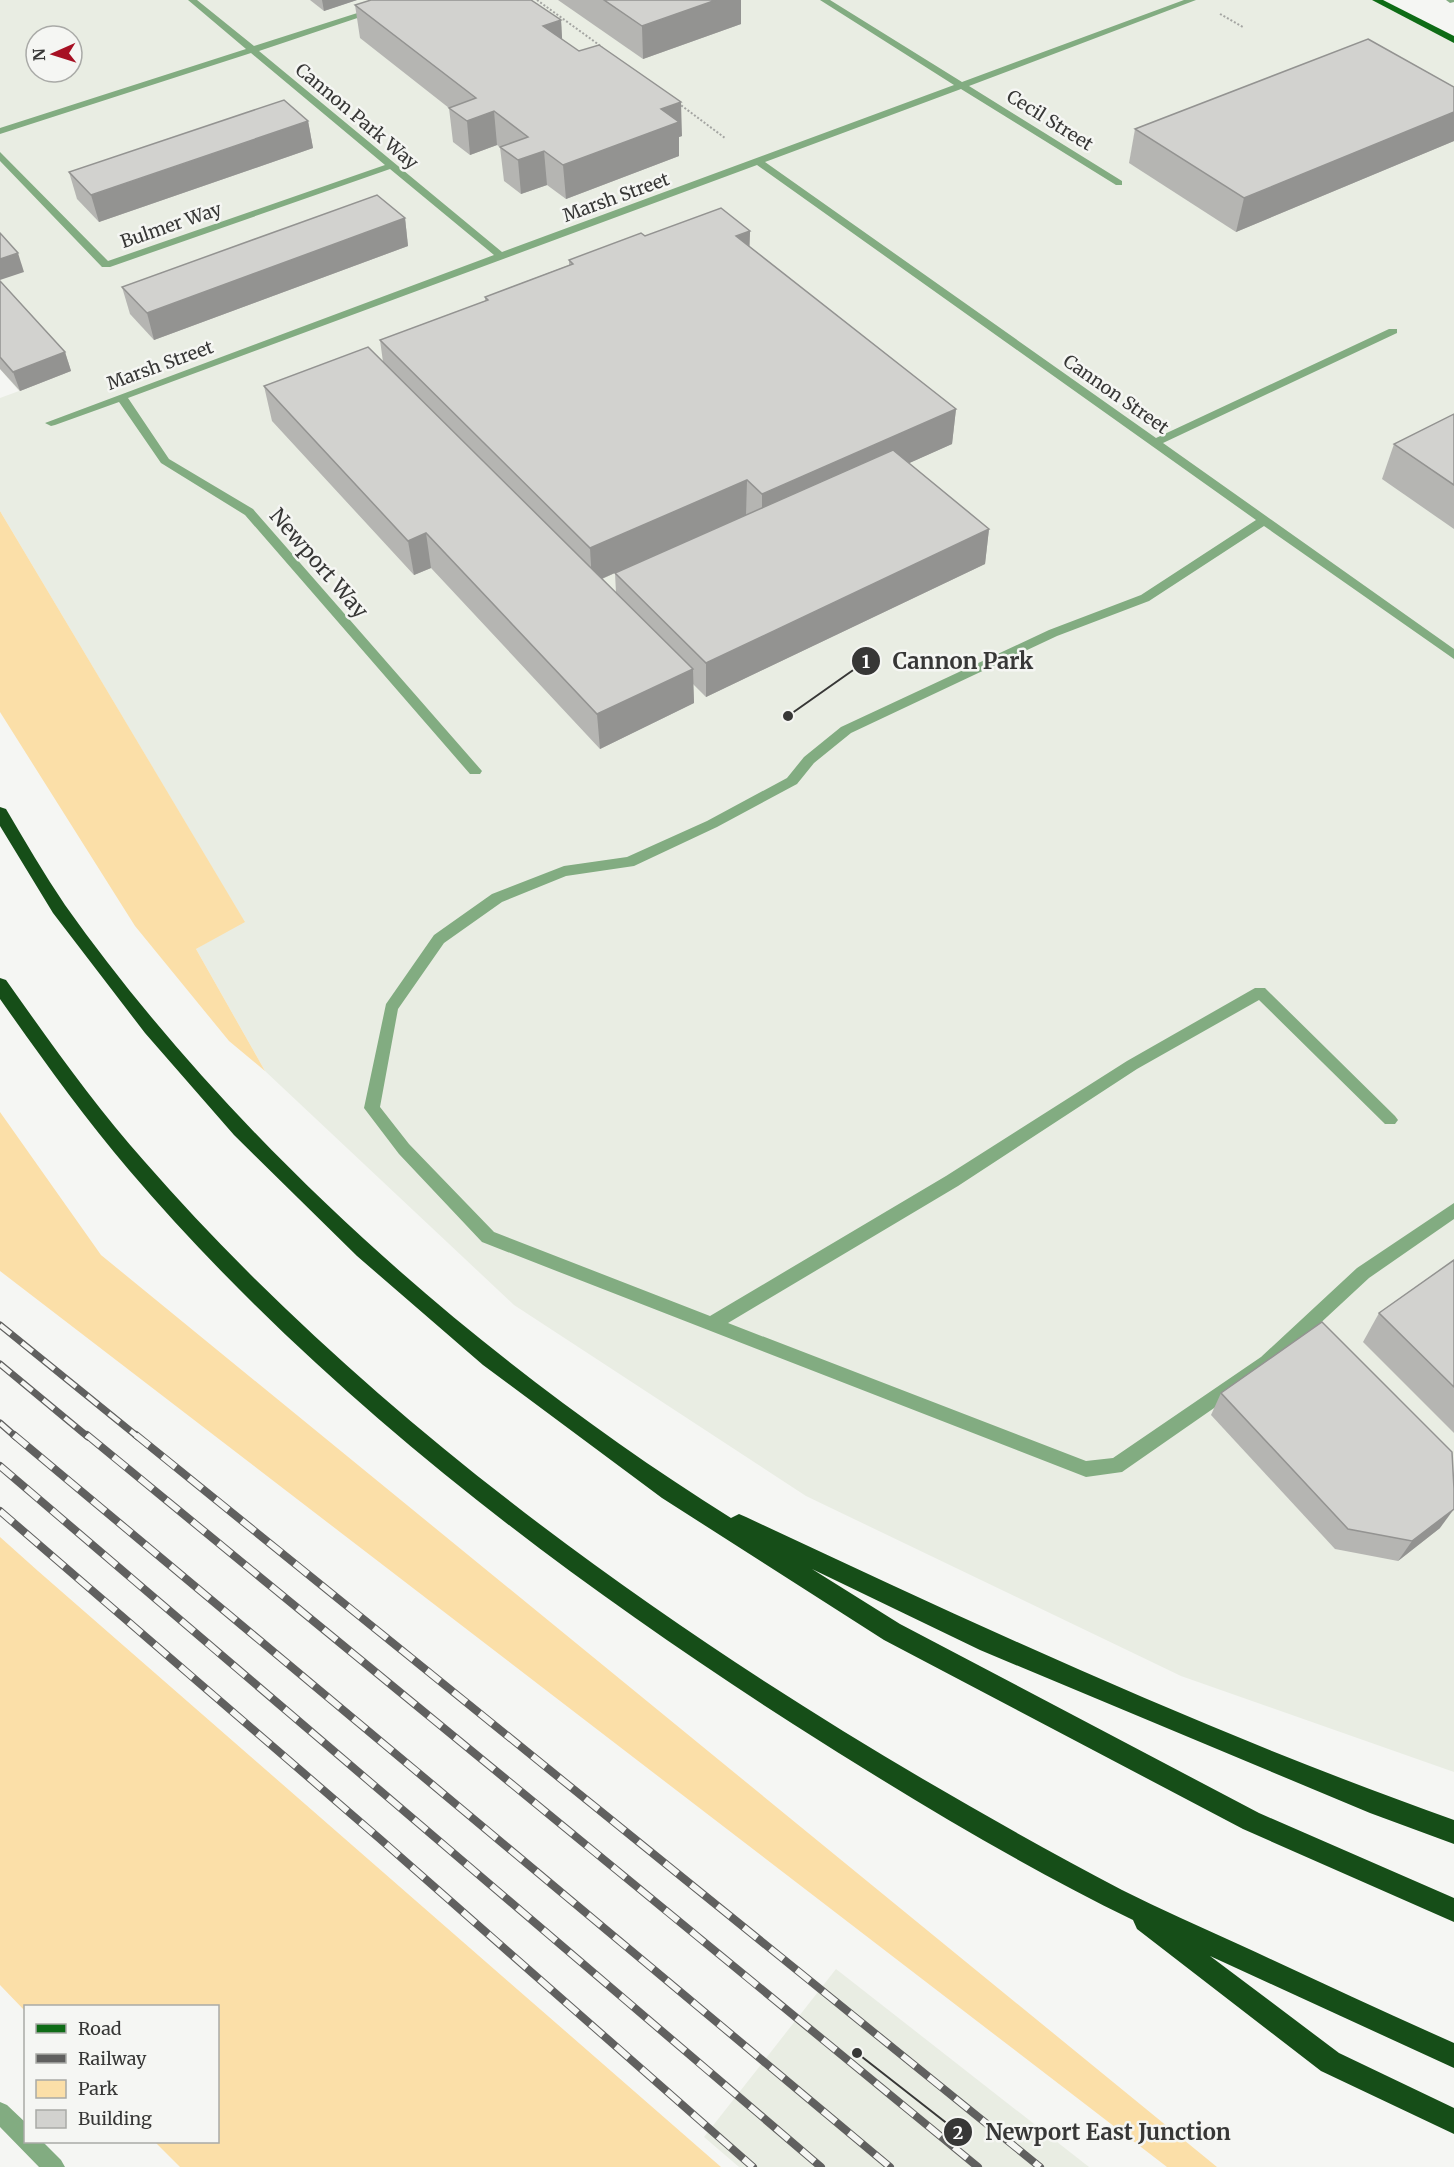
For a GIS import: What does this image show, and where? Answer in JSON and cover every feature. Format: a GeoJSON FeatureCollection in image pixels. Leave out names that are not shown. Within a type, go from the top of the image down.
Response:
{"type":"FeatureCollection","features":[{"type":"Feature","properties":{"kind":"highway"},"geometry":{"type":"LineString","coordinates":[[0,813],[59,909],[151,1028],[240,1130],[364,1250],[490,1359],[669,1491],[892,1632],[1251,1821],[1454,1910]]}},
{"type":"Feature","properties":{"kind":"highway"},"geometry":{"type":"LineString","coordinates":[[0,985],[64,1077],[156,1188],[285,1320],[418,1440],[617,1595],[836,1740],[1116,1899],[1454,2056]]}},
{"type":"Feature","properties":{"kind":"highway"},"geometry":{"type":"LineString","coordinates":[[669,1491],[988,1642],[1370,1802],[1454,1832]]}},
{"type":"Feature","properties":{"kind":"highway"},"geometry":{"type":"LineString","coordinates":[[1116,1899],[1330,2062],[1454,2121]]}},
{"type":"Feature","properties":{"kind":"main road"},"geometry":{"type":"LineString","coordinates":[[1376,0],[1454,40]]}},
{"type":"Feature","properties":{"kind":"street","name":"Cannon Park Way"},"geometry":{"type":"LineString","coordinates":[[192,0],[502,257]]}},
{"type":"Feature","properties":{"kind":"street"},"geometry":{"type":"LineString","coordinates":[[0,130],[407,0]]}},
{"type":"Feature","properties":{"kind":"street","name":"Cecil Street"},"geometry":{"type":"LineString","coordinates":[[824,0],[1119,183]]}},
{"type":"Feature","properties":{"kind":"street","name":"Marsh Street"},"geometry":{"type":"LineString","coordinates":[[51,423],[1192,0]]}},
{"type":"Feature","properties":{"kind":"street","name":"Bulmer Way"},"geometry":{"type":"LineString","coordinates":[[0,155],[106,265],[391,166]]}},
{"type":"Feature","properties":{"kind":"street","name":"Cannon Street"},"geometry":{"type":"LineString","coordinates":[[759,162],[1454,656]]}},
{"type":"Feature","properties":{"kind":"street"},"geometry":{"type":"LineString","coordinates":[[1154,443],[1393,331]]}},
{"type":"Feature","properties":{"kind":"street","name":"Newport Way"},"geometry":{"type":"LineString","coordinates":[[121,397],[165,461],[249,512],[475,771]]}},
{"type":"Feature","properties":{"kind":"street"},"geometry":{"type":"LineString","coordinates":[[1263,520],[1144,598],[1053,633],[846,730],[809,760],[792,781],[712,824],[629,862],[564,871],[497,898],[439,939],[391,1008],[372,1108],[405,1149],[488,1237],[1086,1469],[1116,1466],[1267,1362],[1363,1273],[1454,1210]]}},
{"type":"Feature","properties":{"kind":"street"},"geometry":{"type":"LineString","coordinates":[[713,1323],[952,1181],[1132,1065],[1260,992],[1390,1120]]}},
{"type":"Feature","properties":{"kind":"street"},"geometry":{"type":"LineString","coordinates":[[0,2112],[24,2136]]}},
{"type":"Feature","properties":{"kind":"street"},"geometry":{"type":"LineString","coordinates":[[30,2143],[54,2167]]}},
{"type":"Feature","properties":{"kind":"path"},"geometry":{"type":"LineString","coordinates":[[537,0],[604,49]]}},
{"type":"Feature","properties":{"kind":"path"},"geometry":{"type":"LineString","coordinates":[[1218,12],[1243,27]]}},
{"type":"Feature","properties":{"kind":"path"},"geometry":{"type":"LineString","coordinates":[[672,99],[759,162]]}},
{"type":"Feature","properties":{"kind":"shaded area"},"geometry":{"type":"Polygon","coordinates":[[[0,0],[1376,0],[1454,40],[1454,1772],[1181,1676],[806,1496],[514,1305],[265,1071],[196,949],[244,921],[0,511],[0,398],[19,391],[0,369],[0,0]]]}},
{"type":"Feature","properties":{"kind":"shaded area"},"geometry":{"type":"Polygon","coordinates":[[[836,1969],[1089,2167],[739,2167],[704,2137],[836,1969]]]}},
{"type":"Feature","properties":{"kind":"green space"},"geometry":{"type":"Polygon","coordinates":[[[0,511],[245,922],[196,949],[265,1071],[229,1041],[135,926],[0,712],[0,511]]]}},
{"type":"Feature","properties":{"kind":"green space"},"geometry":{"type":"Polygon","coordinates":[[[0,1112],[101,1255],[1217,2167],[1167,2167],[0,1271],[0,1112]]]}},
{"type":"Feature","properties":{"kind":"green space"},"geometry":{"type":"Polygon","coordinates":[[[0,1537],[721,2167],[180,2167],[156,2143],[219,2143],[219,2005],[24,2005],[24,2010],[0,1985],[0,1537]]]}},
{"type":"Feature","properties":{"kind":"building"},"geometry":{"type":"Polygon","coordinates":[[[371,0],[531,0],[561,20],[543,26],[579,51],[599,45],[681,102],[661,109],[679,122],[563,165],[544,151],[518,160],[500,147],[528,137],[494,111],[467,121],[449,108],[476,98],[355,5],[371,0]]]}},
{"type":"Feature","properties":{"kind":"building"},"geometry":{"type":"Polygon","coordinates":[[[604,0],[716,0],[642,26],[604,0]]]}},
{"type":"Feature","properties":{"kind":"building"},"geometry":{"type":"Polygon","coordinates":[[[1368,39],[1454,87],[1454,112],[1244,198],[1135,129],[1368,39]]]}},
{"type":"Feature","properties":{"kind":"building"},"geometry":{"type":"Polygon","coordinates":[[[284,100],[308,121],[91,195],[69,172],[284,100]]]}},
{"type":"Feature","properties":{"kind":"building"},"geometry":{"type":"Polygon","coordinates":[[[377,195],[405,218],[147,313],[122,287],[377,195]]]}},
{"type":"Feature","properties":{"kind":"building"},"geometry":{"type":"Polygon","coordinates":[[[721,208],[750,231],[736,236],[956,409],[762,494],[747,480],[590,548],[380,340],[488,300],[485,297],[573,264],[569,260],[641,233],[645,236],[721,208]]]}},
{"type":"Feature","properties":{"kind":"building"},"geometry":{"type":"Polygon","coordinates":[[[0,233],[18,253],[0,259],[0,233]]]}},
{"type":"Feature","properties":{"kind":"building"},"geometry":{"type":"Polygon","coordinates":[[[0,281],[65,352],[13,372],[0,357],[0,281]]]}},
{"type":"Feature","properties":{"kind":"building"},"geometry":{"type":"Polygon","coordinates":[[[368,347],[693,669],[597,714],[426,533],[408,541],[264,386],[368,347]]]}},
{"type":"Feature","properties":{"kind":"building"},"geometry":{"type":"Polygon","coordinates":[[[1454,414],[1454,485],[1394,444],[1454,414]]]}},
{"type":"Feature","properties":{"kind":"building"},"geometry":{"type":"Polygon","coordinates":[[[893,450],[989,529],[706,663],[615,573],[893,450]]]}},
{"type":"Feature","properties":{"kind":"building"},"geometry":{"type":"Polygon","coordinates":[[[1454,1260],[1454,1387],[1379,1313],[1454,1260]]]}},
{"type":"Feature","properties":{"kind":"building"},"geometry":{"type":"Polygon","coordinates":[[[1322,1322],[1452,1452],[1454,1509],[1412,1541],[1348,1529],[1221,1393],[1322,1322]]]}},
{"type":"Feature","properties":{"kind":"railway"},"geometry":{"type":"LineString","coordinates":[[0,1325],[138,1437]]}},
{"type":"Feature","properties":{"kind":"railway"},"geometry":{"type":"LineString","coordinates":[[0,1364],[88,1437]]}},
{"type":"Feature","properties":{"kind":"railway"},"geometry":{"type":"LineString","coordinates":[[0,1423],[16,1437]]}},
{"type":"Feature","properties":{"kind":"railway"},"geometry":{"type":"LineString","coordinates":[[14,1435],[890,2167]]}},
{"type":"Feature","properties":{"kind":"railway"},"geometry":{"type":"LineString","coordinates":[[87,1435],[978,2167]]}},
{"type":"Feature","properties":{"kind":"railway"},"geometry":{"type":"LineString","coordinates":[[136,1435],[1040,2167]]}},
{"type":"Feature","properties":{"kind":"railway"},"geometry":{"type":"LineString","coordinates":[[0,1466],[821,2167]]}},
{"type":"Feature","properties":{"kind":"railway"},"geometry":{"type":"LineString","coordinates":[[0,1511],[380,1839],[753,2167]]}},
{"type":"Feature","properties":{"kind":"place","name":"Cannon Park"},"geometry":{"type":"Point","coordinates":[788,716]}},
{"type":"Feature","properties":{"kind":"place","name":"Newport East Junction"},"geometry":{"type":"Point","coordinates":[857,2053]}}]}
